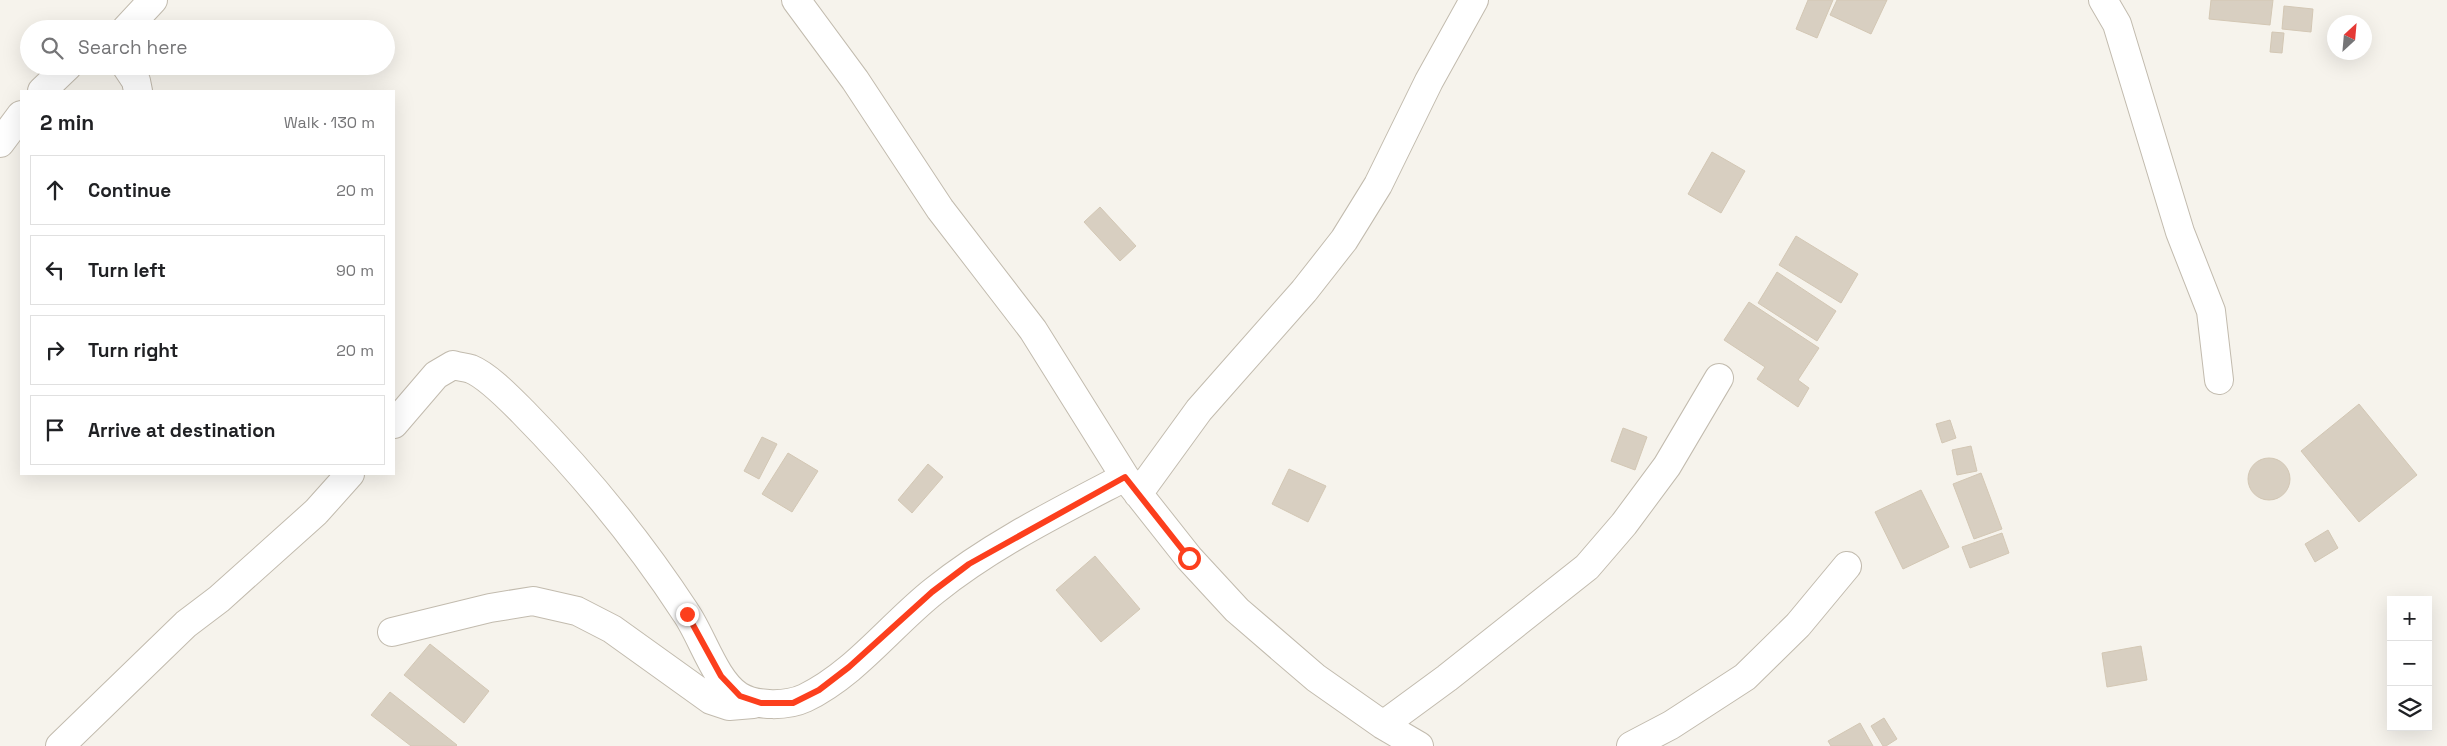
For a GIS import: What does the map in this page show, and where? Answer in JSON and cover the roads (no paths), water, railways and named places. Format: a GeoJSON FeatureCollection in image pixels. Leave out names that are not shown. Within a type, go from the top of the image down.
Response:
{"type":"FeatureCollection","features":[{"type":"Feature","properties":{"kind":"street"},"geometry":{"type":"LineString","coordinates":[[134,20],[153,0]]}},
{"type":"Feature","properties":{"kind":"street"},"geometry":{"type":"LineString","coordinates":[[796,0],[855,80],[940,209],[1033,330],[1131,486],[1189,558],[1237,610],[1316,678],[1382,725],[1419,746]]}},
{"type":"Feature","properties":{"kind":"street"},"geometry":{"type":"LineString","coordinates":[[392,632],[490,608],[533,601],[577,611],[612,629],[711,700],[729,706],[793,703],[819,690],[849,667],[932,592],[969,564],[1131,486],[1255,344],[1304,292],[1344,240],[1378,185],[1429,81],[1474,0]]}},
{"type":"Feature","properties":{"kind":"street"},"geometry":{"type":"LineString","coordinates":[[2103,0],[2117,24],[2180,232],[2211,311],[2219,380]]}},
{"type":"Feature","properties":{"kind":"street"},"geometry":{"type":"LineString","coordinates":[[43,90],[59,75]]}},
{"type":"Feature","properties":{"kind":"street"},"geometry":{"type":"LineString","coordinates":[[132,75],[136,81],[138,90]]}},
{"type":"Feature","properties":{"kind":"street"},"geometry":{"type":"LineString","coordinates":[[0,143],[20,116]]}},
{"type":"Feature","properties":{"kind":"street"},"geometry":{"type":"LineString","coordinates":[[395,423],[436,375],[453,365],[472,370],[504,394],[567,457],[650,562],[687,614],[721,676],[729,686],[740,696],[761,703]]}},
{"type":"Feature","properties":{"kind":"street"},"geometry":{"type":"LineString","coordinates":[[1382,725],[1447,678],[1587,566],[1624,524],[1667,466],[1719,378]]}},
{"type":"Feature","properties":{"kind":"street"},"geometry":{"type":"LineString","coordinates":[[60,746],[186,624],[219,600],[316,512],[349,475]]}},
{"type":"Feature","properties":{"kind":"street"},"geometry":{"type":"LineString","coordinates":[[1631,746],[1671,725],[1745,677],[1798,625],[1847,566]]}}]}
